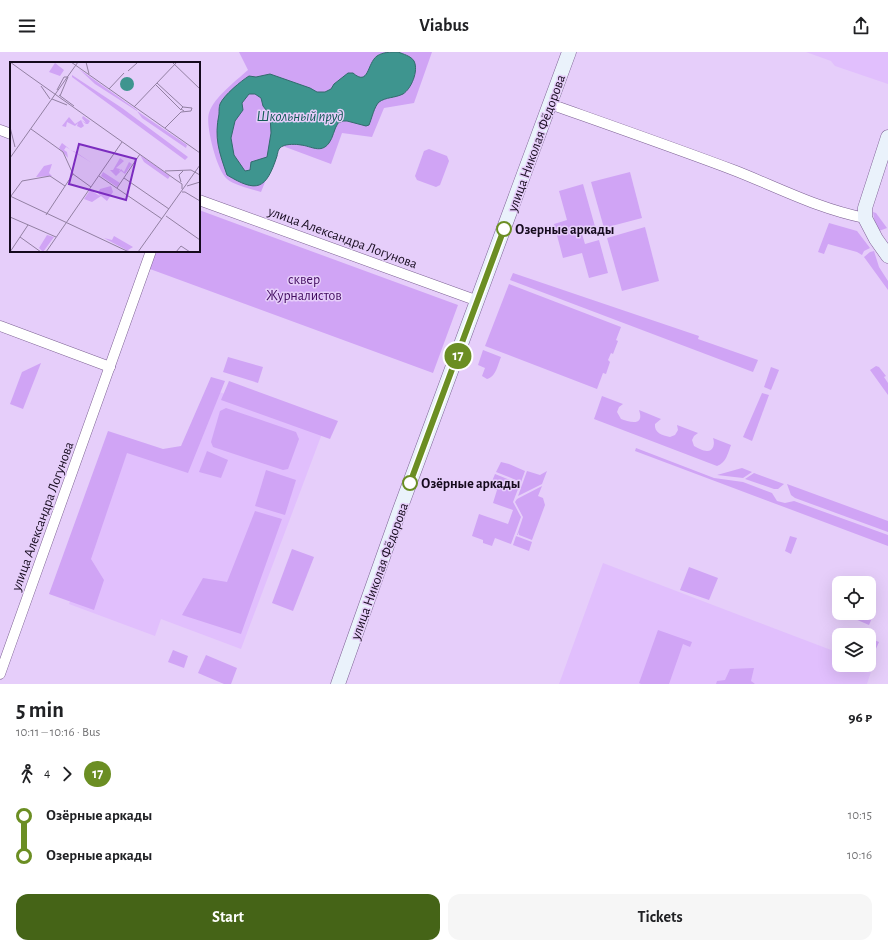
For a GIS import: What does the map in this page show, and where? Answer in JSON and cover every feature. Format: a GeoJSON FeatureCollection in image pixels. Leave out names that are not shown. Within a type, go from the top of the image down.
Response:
{"type":"FeatureCollection","features":[{"type":"Feature","properties":{"kind":"street","name":"улица Николая Фёдорова"},"geometry":{"type":"LineString","coordinates":[[338,684],[569,52]]}},
{"type":"Feature","properties":{"kind":"street"},"geometry":{"type":"LineString","coordinates":[[550,104],[738,172],[826,208],[864,218]]}},
{"type":"Feature","properties":{"kind":"street"},"geometry":{"type":"LineString","coordinates":[[0,130],[10,134]]}},
{"type":"Feature","properties":{"kind":"street"},"geometry":{"type":"LineString","coordinates":[[888,137],[865,208],[864,218],[888,256]]}},
{"type":"Feature","properties":{"kind":"street","name":"улица Александра Логунова"},"geometry":{"type":"LineString","coordinates":[[200,200],[478,301]]}},
{"type":"Feature","properties":{"kind":"street","name":"улица Александра Логунова"},"geometry":{"type":"LineString","coordinates":[[0,674],[151,252]]}},
{"type":"Feature","properties":{"kind":"street"},"geometry":{"type":"LineString","coordinates":[[0,326],[110,367]]}},
{"type":"Feature","properties":{"kind":"shaded area"},"geometry":{"type":"Polygon","coordinates":[[[806,52],[888,52],[888,84],[835,66],[831,61],[806,52]]]}},
{"type":"Feature","properties":{"kind":"shaded area"},"geometry":{"type":"Polygon","coordinates":[[[214,390],[323,431],[241,649],[161,619],[155,636],[69,604],[128,446],[185,467],[214,390]]]}},
{"type":"Feature","properties":{"kind":"shaded area"},"geometry":{"type":"Polygon","coordinates":[[[603,563],[832,650],[832,672],[871,672],[867,684],[559,684],[603,563]]]}},
{"type":"Feature","properties":{"kind":"green space"},"geometry":{"type":"Polygon","coordinates":[[[239,52],[432,52],[414,103],[384,108],[372,137],[342,133],[331,164],[280,145],[261,192],[243,187],[227,179],[219,167],[210,137],[208,119],[212,107],[226,90],[248,70],[239,52]]]}},
{"type":"Feature","properties":{"kind":"green space"},"geometry":{"type":"Polygon","coordinates":[[[429,149],[447,156],[449,161],[440,185],[436,187],[417,180],[415,176],[424,151],[429,149]]]}},
{"type":"Feature","properties":{"kind":"green space"},"geometry":{"type":"Polygon","coordinates":[[[630,172],[642,218],[604,228],[591,182],[630,172]]]}},
{"type":"Feature","properties":{"kind":"green space"},"geometry":{"type":"Polygon","coordinates":[[[583,184],[596,230],[582,234],[585,244],[599,240],[608,273],[589,278],[582,253],[563,258],[554,224],[567,220],[559,191],[583,184]]]}},
{"type":"Feature","properties":{"kind":"green space","name":"сквер Журналистов"},"geometry":{"type":"Polygon","coordinates":[[[200,210],[458,305],[433,373],[150,269],[156,252],[200,252],[200,210]]]}},
{"type":"Feature","properties":{"kind":"green space"},"geometry":{"type":"Polygon","coordinates":[[[873,212],[876,213],[887,228],[879,231],[875,224],[873,212]]]}},
{"type":"Feature","properties":{"kind":"green space"},"geometry":{"type":"Polygon","coordinates":[[[829,223],[857,231],[870,248],[864,251],[862,255],[857,252],[828,244],[824,254],[818,252],[829,223]]]}},
{"type":"Feature","properties":{"kind":"green space"},"geometry":{"type":"Polygon","coordinates":[[[645,227],[659,281],[622,291],[607,238],[645,227]]]}},
{"type":"Feature","properties":{"kind":"green space"},"geometry":{"type":"Polygon","coordinates":[[[874,251],[879,267],[888,281],[888,290],[864,257],[870,252],[874,251]]]}},
{"type":"Feature","properties":{"kind":"green space"},"geometry":{"type":"Polygon","coordinates":[[[513,273],[699,336],[698,339],[758,360],[753,372],[510,280],[513,273]]]}},
{"type":"Feature","properties":{"kind":"green space"},"geometry":{"type":"Polygon","coordinates":[[[509,284],[621,327],[613,354],[611,353],[608,360],[610,362],[606,374],[603,373],[597,389],[485,346],[509,284]]]}},
{"type":"Feature","properties":{"kind":"green space"},"geometry":{"type":"Polygon","coordinates":[[[483,350],[501,357],[495,373],[487,379],[482,376],[485,368],[478,365],[483,350]]]}},
{"type":"Feature","properties":{"kind":"green space"},"geometry":{"type":"Polygon","coordinates":[[[228,357],[263,367],[258,383],[223,372],[228,357]]]}},
{"type":"Feature","properties":{"kind":"green space"},"geometry":{"type":"Polygon","coordinates":[[[41,363],[23,409],[10,404],[22,372],[41,363]]]}},
{"type":"Feature","properties":{"kind":"green space"},"geometry":{"type":"Polygon","coordinates":[[[876,366],[879,367],[886,376],[884,377],[888,383],[888,395],[870,370],[876,366]]]}},
{"type":"Feature","properties":{"kind":"green space"},"geometry":{"type":"Polygon","coordinates":[[[771,367],[779,370],[771,390],[764,387],[771,367]]]}},
{"type":"Feature","properties":{"kind":"green space"},"geometry":{"type":"Polygon","coordinates":[[[211,377],[225,381],[188,473],[127,453],[91,559],[104,580],[94,610],[49,594],[108,431],[163,449],[181,446],[211,377]]]}},
{"type":"Feature","properties":{"kind":"green space"},"geometry":{"type":"Polygon","coordinates":[[[229,381],[338,421],[330,439],[221,400],[229,381]]]}},
{"type":"Feature","properties":{"kind":"green space"},"geometry":{"type":"Polygon","coordinates":[[[762,393],[769,395],[752,441],[743,437],[762,393]]]}},
{"type":"Feature","properties":{"kind":"green space"},"geometry":{"type":"Polygon","coordinates":[[[602,396],[623,404],[619,407],[617,412],[621,419],[632,422],[638,421],[640,419],[639,410],[661,419],[655,424],[655,427],[657,432],[661,434],[670,437],[675,435],[678,430],[677,425],[698,433],[692,440],[694,446],[702,450],[709,451],[713,448],[713,438],[731,445],[723,463],[717,466],[594,419],[602,396]]]}},
{"type":"Feature","properties":{"kind":"green space"},"geometry":{"type":"Polygon","coordinates":[[[226,408],[296,432],[299,439],[288,469],[283,470],[213,447],[211,442],[220,411],[226,408]]]}},
{"type":"Feature","properties":{"kind":"green space"},"geometry":{"type":"Polygon","coordinates":[[[636,448],[714,478],[743,482],[772,493],[777,501],[785,503],[794,501],[888,535],[888,546],[635,451],[636,448]]]}},
{"type":"Feature","properties":{"kind":"green space"},"geometry":{"type":"Polygon","coordinates":[[[207,451],[228,460],[221,478],[199,472],[207,451]]]}},
{"type":"Feature","properties":{"kind":"green space"},"geometry":{"type":"Polygon","coordinates":[[[501,462],[525,471],[521,482],[496,472],[501,462]]]}},
{"type":"Feature","properties":{"kind":"green space"},"geometry":{"type":"Polygon","coordinates":[[[742,468],[752,472],[743,478],[717,475],[742,468]]]}},
{"type":"Feature","properties":{"kind":"green space"},"geometry":{"type":"Polygon","coordinates":[[[266,470],[296,480],[285,515],[255,506],[266,470]]]}},
{"type":"Feature","properties":{"kind":"green space"},"geometry":{"type":"Polygon","coordinates":[[[527,471],[540,475],[547,471],[542,484],[518,496],[527,471]]]}},
{"type":"Feature","properties":{"kind":"green space"},"geometry":{"type":"Polygon","coordinates":[[[754,473],[784,484],[778,489],[774,489],[745,479],[754,473]]]}},
{"type":"Feature","properties":{"kind":"green space"},"geometry":{"type":"Polygon","coordinates":[[[495,474],[520,484],[513,502],[521,517],[511,544],[495,538],[492,546],[483,543],[483,540],[472,536],[479,514],[508,524],[513,510],[493,503],[497,490],[490,486],[495,474]]]}},
{"type":"Feature","properties":{"kind":"green space"},"geometry":{"type":"Polygon","coordinates":[[[787,484],[888,521],[888,532],[795,498],[791,495],[787,484]]]}},
{"type":"Feature","properties":{"kind":"green space"},"geometry":{"type":"Polygon","coordinates":[[[542,486],[538,496],[543,498],[545,505],[532,540],[519,535],[519,532],[517,535],[523,517],[515,502],[517,499],[542,486]]]}},
{"type":"Feature","properties":{"kind":"green space"},"geometry":{"type":"Polygon","coordinates":[[[255,511],[282,519],[241,634],[182,615],[203,578],[227,582],[255,511]]]}},
{"type":"Feature","properties":{"kind":"green space"},"geometry":{"type":"Polygon","coordinates":[[[516,536],[532,542],[529,551],[513,545],[516,536]]]}},
{"type":"Feature","properties":{"kind":"green space"},"geometry":{"type":"Polygon","coordinates":[[[790,536],[797,538],[791,554],[785,551],[790,536]]]}},
{"type":"Feature","properties":{"kind":"green space"},"geometry":{"type":"Polygon","coordinates":[[[292,549],[314,557],[293,611],[272,603],[292,549]]]}},
{"type":"Feature","properties":{"kind":"green space"},"geometry":{"type":"Polygon","coordinates":[[[689,567],[718,578],[709,600],[680,590],[689,567]]]}},
{"type":"Feature","properties":{"kind":"green space"},"geometry":{"type":"Polygon","coordinates":[[[857,620],[871,620],[869,625],[857,620]]]}},
{"type":"Feature","properties":{"kind":"green space"},"geometry":{"type":"Polygon","coordinates":[[[658,630],[692,642],[690,647],[683,644],[669,684],[641,684],[639,683],[658,630]]]}},
{"type":"Feature","properties":{"kind":"green space"},"geometry":{"type":"Polygon","coordinates":[[[876,641],[879,642],[876,649],[876,641]]]}},
{"type":"Feature","properties":{"kind":"green space"},"geometry":{"type":"Polygon","coordinates":[[[173,650],[188,656],[184,668],[168,662],[173,650]]]}},
{"type":"Feature","properties":{"kind":"green space"},"geometry":{"type":"Polygon","coordinates":[[[206,655],[237,668],[231,684],[224,684],[198,673],[206,655]]]}},
{"type":"Feature","properties":{"kind":"green space"},"geometry":{"type":"Polygon","coordinates":[[[754,668],[751,681],[755,684],[716,684],[717,681],[725,680],[730,669],[754,668]]]}},
{"type":"Feature","properties":{"kind":"water","name":"Школьный пруд"},"geometry":{"type":"Polygon","coordinates":[[[398,52],[407,55],[414,61],[416,70],[415,75],[406,92],[385,99],[377,104],[369,125],[366,126],[347,121],[338,123],[330,141],[326,146],[319,149],[294,144],[281,147],[278,150],[269,176],[259,185],[253,186],[246,184],[227,175],[217,138],[219,106],[222,100],[246,78],[249,76],[256,77],[270,74],[310,88],[317,92],[325,92],[331,89],[334,84],[348,73],[353,73],[358,77],[365,76],[377,56],[384,53],[398,52]],[[249,94],[242,103],[243,110],[235,121],[231,138],[234,155],[245,171],[250,170],[251,162],[267,157],[271,133],[270,115],[263,106],[261,98],[255,94],[249,94]]]}},
{"type":"Feature","properties":{"kind":"bus line","name":"17"},"geometry":{"type":"LineString","coordinates":[[410,483],[504,229]]}},
{"type":"Feature","properties":{"kind":"place","name":"Озерные аркады"},"geometry":{"type":"Point","coordinates":[504,229]}},
{"type":"Feature","properties":{"kind":"place","name":"Озёрные аркады"},"geometry":{"type":"Point","coordinates":[410,483]}}]}
